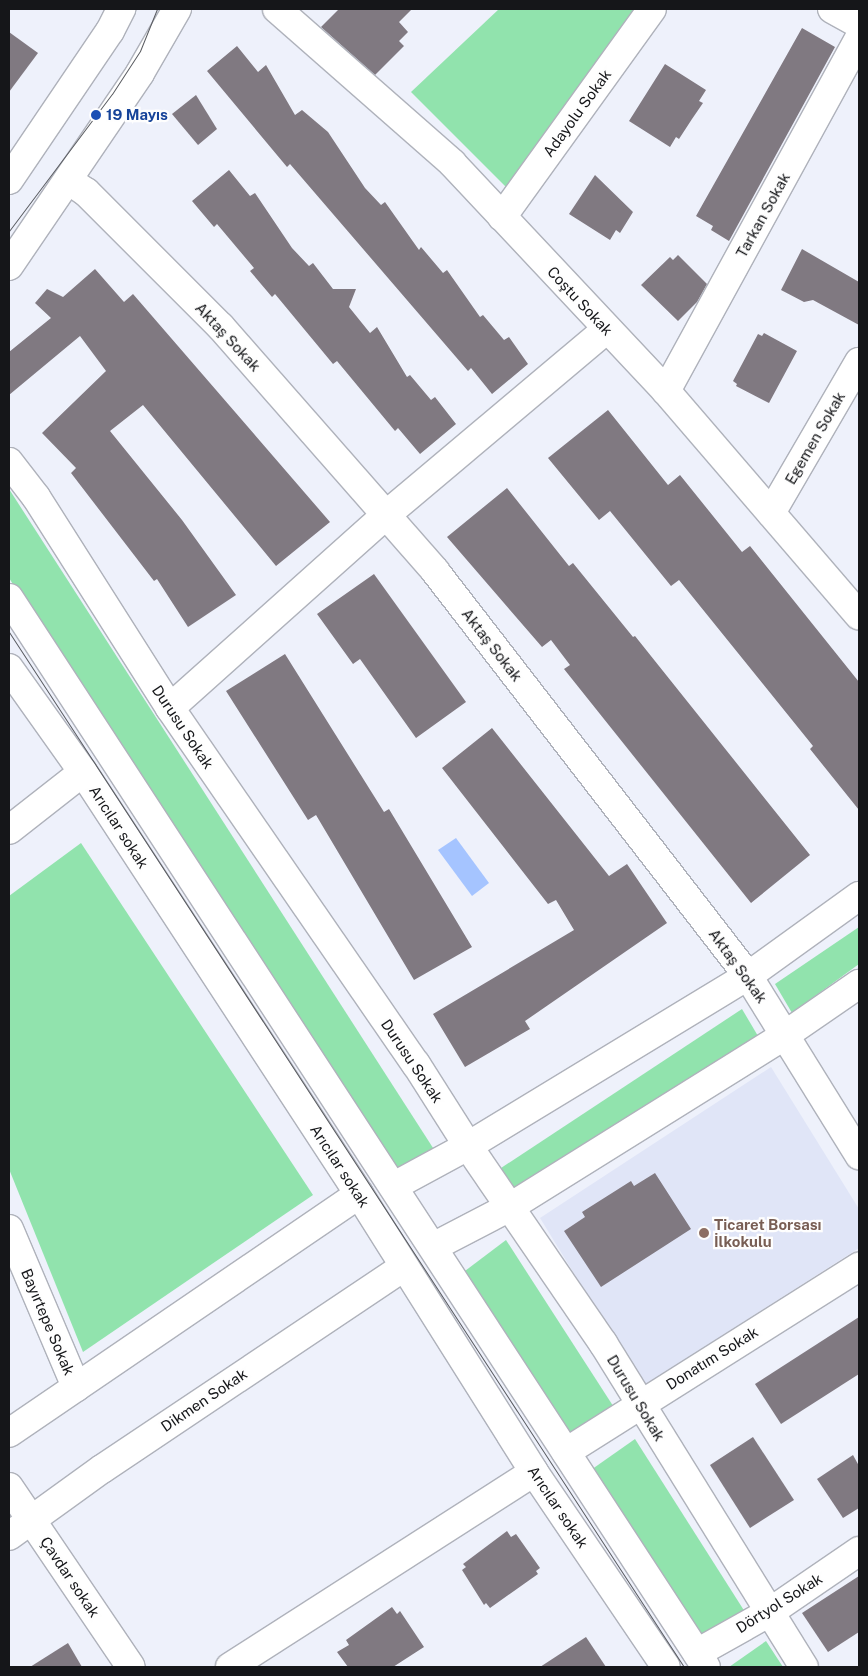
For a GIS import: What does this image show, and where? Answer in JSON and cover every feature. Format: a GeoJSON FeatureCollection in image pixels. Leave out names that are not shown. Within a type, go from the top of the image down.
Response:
{"type":"FeatureCollection","features":[{"type":"Feature","properties":{"kind":"street"},"geometry":{"type":"LineString","coordinates":[[9,180],[17,148],[110,31],[121,9]]}},
{"type":"Feature","properties":{"kind":"street"},"geometry":{"type":"LineString","coordinates":[[9,266],[140,73],[177,9]]}},
{"type":"Feature","properties":{"kind":"street","name":"Coştu Sokak"},"geometry":{"type":"LineString","coordinates":[[277,9],[452,163],[606,330],[666,391],[859,615]]}},
{"type":"Feature","properties":{"kind":"street","name":"Adayolu Sokak"},"geometry":{"type":"LineString","coordinates":[[502,217],[652,9]]}},
{"type":"Feature","properties":{"kind":"street"},"geometry":{"type":"LineString","coordinates":[[832,9],[859,24]]}},
{"type":"Feature","properties":{"kind":"street","name":"Tarkan Sokak"},"geometry":{"type":"LineString","coordinates":[[666,391],[859,39]]}},
{"type":"Feature","properties":{"kind":"street","name":"Aktaş Sokak"},"geometry":{"type":"LineString","coordinates":[[68,180],[86,192],[221,327],[441,579],[748,976],[859,1155]]}},
{"type":"Feature","properties":{"kind":"street"},"geometry":{"type":"LineString","coordinates":[[170,708],[386,515],[606,330]]}},
{"type":"Feature","properties":{"kind":"street","name":"Egemen Sokak"},"geometry":{"type":"LineString","coordinates":[[770,513],[859,362]]}},
{"type":"Feature","properties":{"kind":"street","name":"Durusu Sokak"},"geometry":{"type":"LineString","coordinates":[[9,462],[36,497],[170,708],[416,1064],[468,1146],[603,1343],[639,1404],[804,1667]]}},
{"type":"Feature","properties":{"kind":"street"},"geometry":{"type":"LineString","coordinates":[[9,598],[394,1186],[701,1660]]}},
{"type":"Feature","properties":{"kind":"street","name":"Arıcılar sokak"},"geometry":{"type":"LineString","coordinates":[[9,668],[83,772],[358,1194],[402,1268],[534,1472],[666,1667]]}},
{"type":"Feature","properties":{"kind":"street"},"geometry":{"type":"LineString","coordinates":[[9,830],[83,772]]}},
{"type":"Feature","properties":{"kind":"street"},"geometry":{"type":"LineString","coordinates":[[394,1186],[468,1146],[748,976],[859,896]]}},
{"type":"Feature","properties":{"kind":"street"},"geometry":{"type":"LineString","coordinates":[[433,1248],[510,1207],[785,1035],[859,984]]}},
{"type":"Feature","properties":{"kind":"street"},"geometry":{"type":"LineString","coordinates":[[9,1433],[358,1194]]}},
{"type":"Feature","properties":{"kind":"street","name":"Bayırtepe Sokak"},"geometry":{"type":"LineString","coordinates":[[9,1229],[76,1387]]}},
{"type":"Feature","properties":{"kind":"street","name":"Donatım Sokak"},"geometry":{"type":"LineString","coordinates":[[566,1452],[859,1266]]}},
{"type":"Feature","properties":{"kind":"street","name":"Dikmen Sokak"},"geometry":{"type":"LineString","coordinates":[[9,1536],[402,1268]]}},
{"type":"Feature","properties":{"kind":"street"},"geometry":{"type":"LineString","coordinates":[[230,1667],[534,1472]]}},
{"type":"Feature","properties":{"kind":"street","name":"Çavdar sokak"},"geometry":{"type":"LineString","coordinates":[[9,1487],[131,1667]]}},
{"type":"Feature","properties":{"kind":"street","name":"Dörtyol Sokak"},"geometry":{"type":"LineString","coordinates":[[701,1660],[859,1551]]}},
{"type":"Feature","properties":{"kind":"shaded area","name":"Ticaret Borsası İlkokulu"},"geometry":{"type":"Polygon","coordinates":[[[771,1067],[859,1209],[859,1248],[643,1386],[540,1218],[771,1067]]]}},
{"type":"Feature","properties":{"kind":"green space"},"geometry":{"type":"Polygon","coordinates":[[[499,9],[635,9],[507,188],[411,92],[499,9]]]}},
{"type":"Feature","properties":{"kind":"green space"},"geometry":{"type":"Polygon","coordinates":[[[9,489],[435,1151],[395,1178],[9,578],[9,489]]]}},
{"type":"Feature","properties":{"kind":"green space"},"geometry":{"type":"Polygon","coordinates":[[[81,843],[313,1195],[83,1352],[9,1169],[9,896],[81,843]]]}},
{"type":"Feature","properties":{"kind":"green space"},"geometry":{"type":"Polygon","coordinates":[[[859,927],[859,964],[792,1013],[775,984],[859,927]]]}},
{"type":"Feature","properties":{"kind":"green space"},"geometry":{"type":"Polygon","coordinates":[[[742,1009],[758,1036],[514,1194],[501,1168],[742,1009]]]}},
{"type":"Feature","properties":{"kind":"green space"},"geometry":{"type":"Polygon","coordinates":[[[506,1240],[617,1412],[568,1443],[457,1277],[506,1240]]]}},
{"type":"Feature","properties":{"kind":"green space"},"geometry":{"type":"Polygon","coordinates":[[[635,1439],[745,1612],[699,1642],[588,1472],[635,1439]]]}},
{"type":"Feature","properties":{"kind":"green space"},"geometry":{"type":"Polygon","coordinates":[[[766,1641],[783,1667],[729,1667],[766,1641]]]}},
{"type":"Feature","properties":{"kind":"water"},"geometry":{"type":"Polygon","coordinates":[[[456,838],[489,883],[472,896],[438,850],[456,838]]]}},
{"type":"Feature","properties":{"kind":"building"},"geometry":{"type":"Polygon","coordinates":[[[339,9],[412,9],[399,22],[408,32],[399,41],[404,46],[375,75],[321,27],[339,9]]]}},
{"type":"Feature","properties":{"kind":"building"},"geometry":{"type":"Polygon","coordinates":[[[802,28],[835,47],[729,241],[711,230],[713,226],[696,216],[802,28]]]}},
{"type":"Feature","properties":{"kind":"building"},"geometry":{"type":"Polygon","coordinates":[[[9,32],[38,53],[9,92],[9,32]]]}},
{"type":"Feature","properties":{"kind":"building"},"geometry":{"type":"Polygon","coordinates":[[[237,46],[258,72],[266,65],[295,115],[302,110],[328,132],[365,188],[381,205],[385,202],[419,250],[421,247],[443,273],[447,270],[480,317],[483,315],[504,340],[509,337],[528,364],[492,394],[471,368],[468,371],[290,164],[287,167],[207,71],[237,46]]]}},
{"type":"Feature","properties":{"kind":"building"},"geometry":{"type":"Polygon","coordinates":[[[665,64],[706,90],[699,101],[703,103],[679,139],[676,137],[670,147],[629,121],[665,64]]]}},
{"type":"Feature","properties":{"kind":"building"},"geometry":{"type":"Polygon","coordinates":[[[196,95],[217,129],[198,145],[172,114],[196,95]]]}},
{"type":"Feature","properties":{"kind":"building"},"geometry":{"type":"Polygon","coordinates":[[[229,170],[250,196],[255,193],[292,248],[309,266],[313,263],[333,289],[356,289],[349,307],[370,333],[377,327],[407,377],[410,375],[431,400],[435,397],[456,424],[420,454],[398,428],[395,431],[337,361],[333,364],[275,294],[272,297],[250,271],[254,268],[217,224],[214,227],[192,201],[229,170]]]}},
{"type":"Feature","properties":{"kind":"building"},"geometry":{"type":"Polygon","coordinates":[[[595,175],[633,212],[620,233],[616,230],[610,240],[569,214],[595,175]]]}},
{"type":"Feature","properties":{"kind":"building"},"geometry":{"type":"Polygon","coordinates":[[[802,249],[859,282],[859,325],[813,300],[804,302],[781,290],[802,249]]]}},
{"type":"Feature","properties":{"kind":"building"},"geometry":{"type":"Polygon","coordinates":[[[678,255],[707,284],[697,302],[678,321],[641,285],[670,257],[673,260],[678,255]]]}},
{"type":"Feature","properties":{"kind":"building"},"geometry":{"type":"Polygon","coordinates":[[[95,269],[124,302],[133,294],[330,522],[276,566],[143,405],[110,431],[182,520],[236,595],[188,627],[157,579],[154,581],[71,473],[76,468],[42,433],[106,371],[80,336],[9,395],[9,352],[51,318],[35,303],[47,289],[63,297],[95,269]]]}},
{"type":"Feature","properties":{"kind":"building"},"geometry":{"type":"Polygon","coordinates":[[[764,333],[797,351],[769,403],[736,386],[737,384],[733,381],[758,334],[762,336],[764,333]]]}},
{"type":"Feature","properties":{"kind":"building"},"geometry":{"type":"Polygon","coordinates":[[[608,410],[668,485],[680,475],[742,552],[750,546],[859,682],[859,810],[810,749],[813,746],[679,580],[671,586],[610,511],[599,520],[548,458],[608,410]]]}},
{"type":"Feature","properties":{"kind":"building"},"geometry":{"type":"Polygon","coordinates":[[[507,488],[569,566],[573,563],[633,637],[635,636],[810,855],[751,903],[564,669],[570,665],[551,640],[542,647],[447,537],[507,488]]]}},
{"type":"Feature","properties":{"kind":"building"},"geometry":{"type":"Polygon","coordinates":[[[374,574],[466,702],[416,738],[360,659],[353,664],[317,614],[374,574]]]}},
{"type":"Feature","properties":{"kind":"building"},"geometry":{"type":"Polygon","coordinates":[[[285,654],[384,812],[389,809],[472,947],[414,980],[316,815],[308,820],[226,691],[285,654]]]}},
{"type":"Feature","properties":{"kind":"building"},"geometry":{"type":"Polygon","coordinates":[[[492,728],[609,876],[627,864],[667,923],[525,1021],[530,1029],[465,1067],[433,1014],[574,930],[556,900],[548,904],[442,768],[492,728]]]}},
{"type":"Feature","properties":{"kind":"building"},"geometry":{"type":"Polygon","coordinates":[[[655,1173],[691,1229],[601,1287],[564,1231],[585,1217],[582,1212],[631,1181],[634,1186],[655,1173]]]}},
{"type":"Feature","properties":{"kind":"building"},"geometry":{"type":"Polygon","coordinates":[[[859,1317],[859,1374],[781,1424],[755,1384],[859,1317]]]}},
{"type":"Feature","properties":{"kind":"building"},"geometry":{"type":"Polygon","coordinates":[[[753,1437],[794,1500],[750,1528],[710,1465],[753,1437]]]}},
{"type":"Feature","properties":{"kind":"building"},"geometry":{"type":"Polygon","coordinates":[[[853,1455],[859,1466],[859,1508],[843,1518],[817,1479],[853,1455]]]}},
{"type":"Feature","properties":{"kind":"building"},"geometry":{"type":"Polygon","coordinates":[[[507,1531],[511,1537],[516,1534],[540,1568],[536,1571],[538,1574],[490,1608],[486,1603],[484,1605],[462,1570],[466,1567],[463,1564],[507,1531]]]}},
{"type":"Feature","properties":{"kind":"building"},"geometry":{"type":"Polygon","coordinates":[[[859,1576],[859,1632],[828,1652],[802,1613],[859,1576]]]}},
{"type":"Feature","properties":{"kind":"building"},"geometry":{"type":"Polygon","coordinates":[[[392,1607],[397,1614],[400,1611],[424,1647],[393,1667],[348,1667],[337,1652],[349,1645],[346,1640],[392,1607]]]}},
{"type":"Feature","properties":{"kind":"building"},"geometry":{"type":"Polygon","coordinates":[[[586,1637],[606,1667],[540,1667],[586,1637]]]}},
{"type":"Feature","properties":{"kind":"building"},"geometry":{"type":"Polygon","coordinates":[[[68,1643],[82,1667],[30,1667],[68,1643]]]}},
{"type":"Feature","properties":{"kind":"tram line"},"geometry":{"type":"LineString","coordinates":[[9,231],[112,94],[140,51],[157,9]]}},
{"type":"Feature","properties":{"kind":"tram line"},"geometry":{"type":"LineString","coordinates":[[9,632],[684,1667]]}},
{"type":"Feature","properties":{"kind":"place","name":"19 Mayıs"},"geometry":{"type":"Point","coordinates":[96,115]}},
{"type":"Feature","properties":{"kind":"place","name":"Ticaret Borsası İlkokulu"},"geometry":{"type":"Point","coordinates":[704,1233]}}]}
